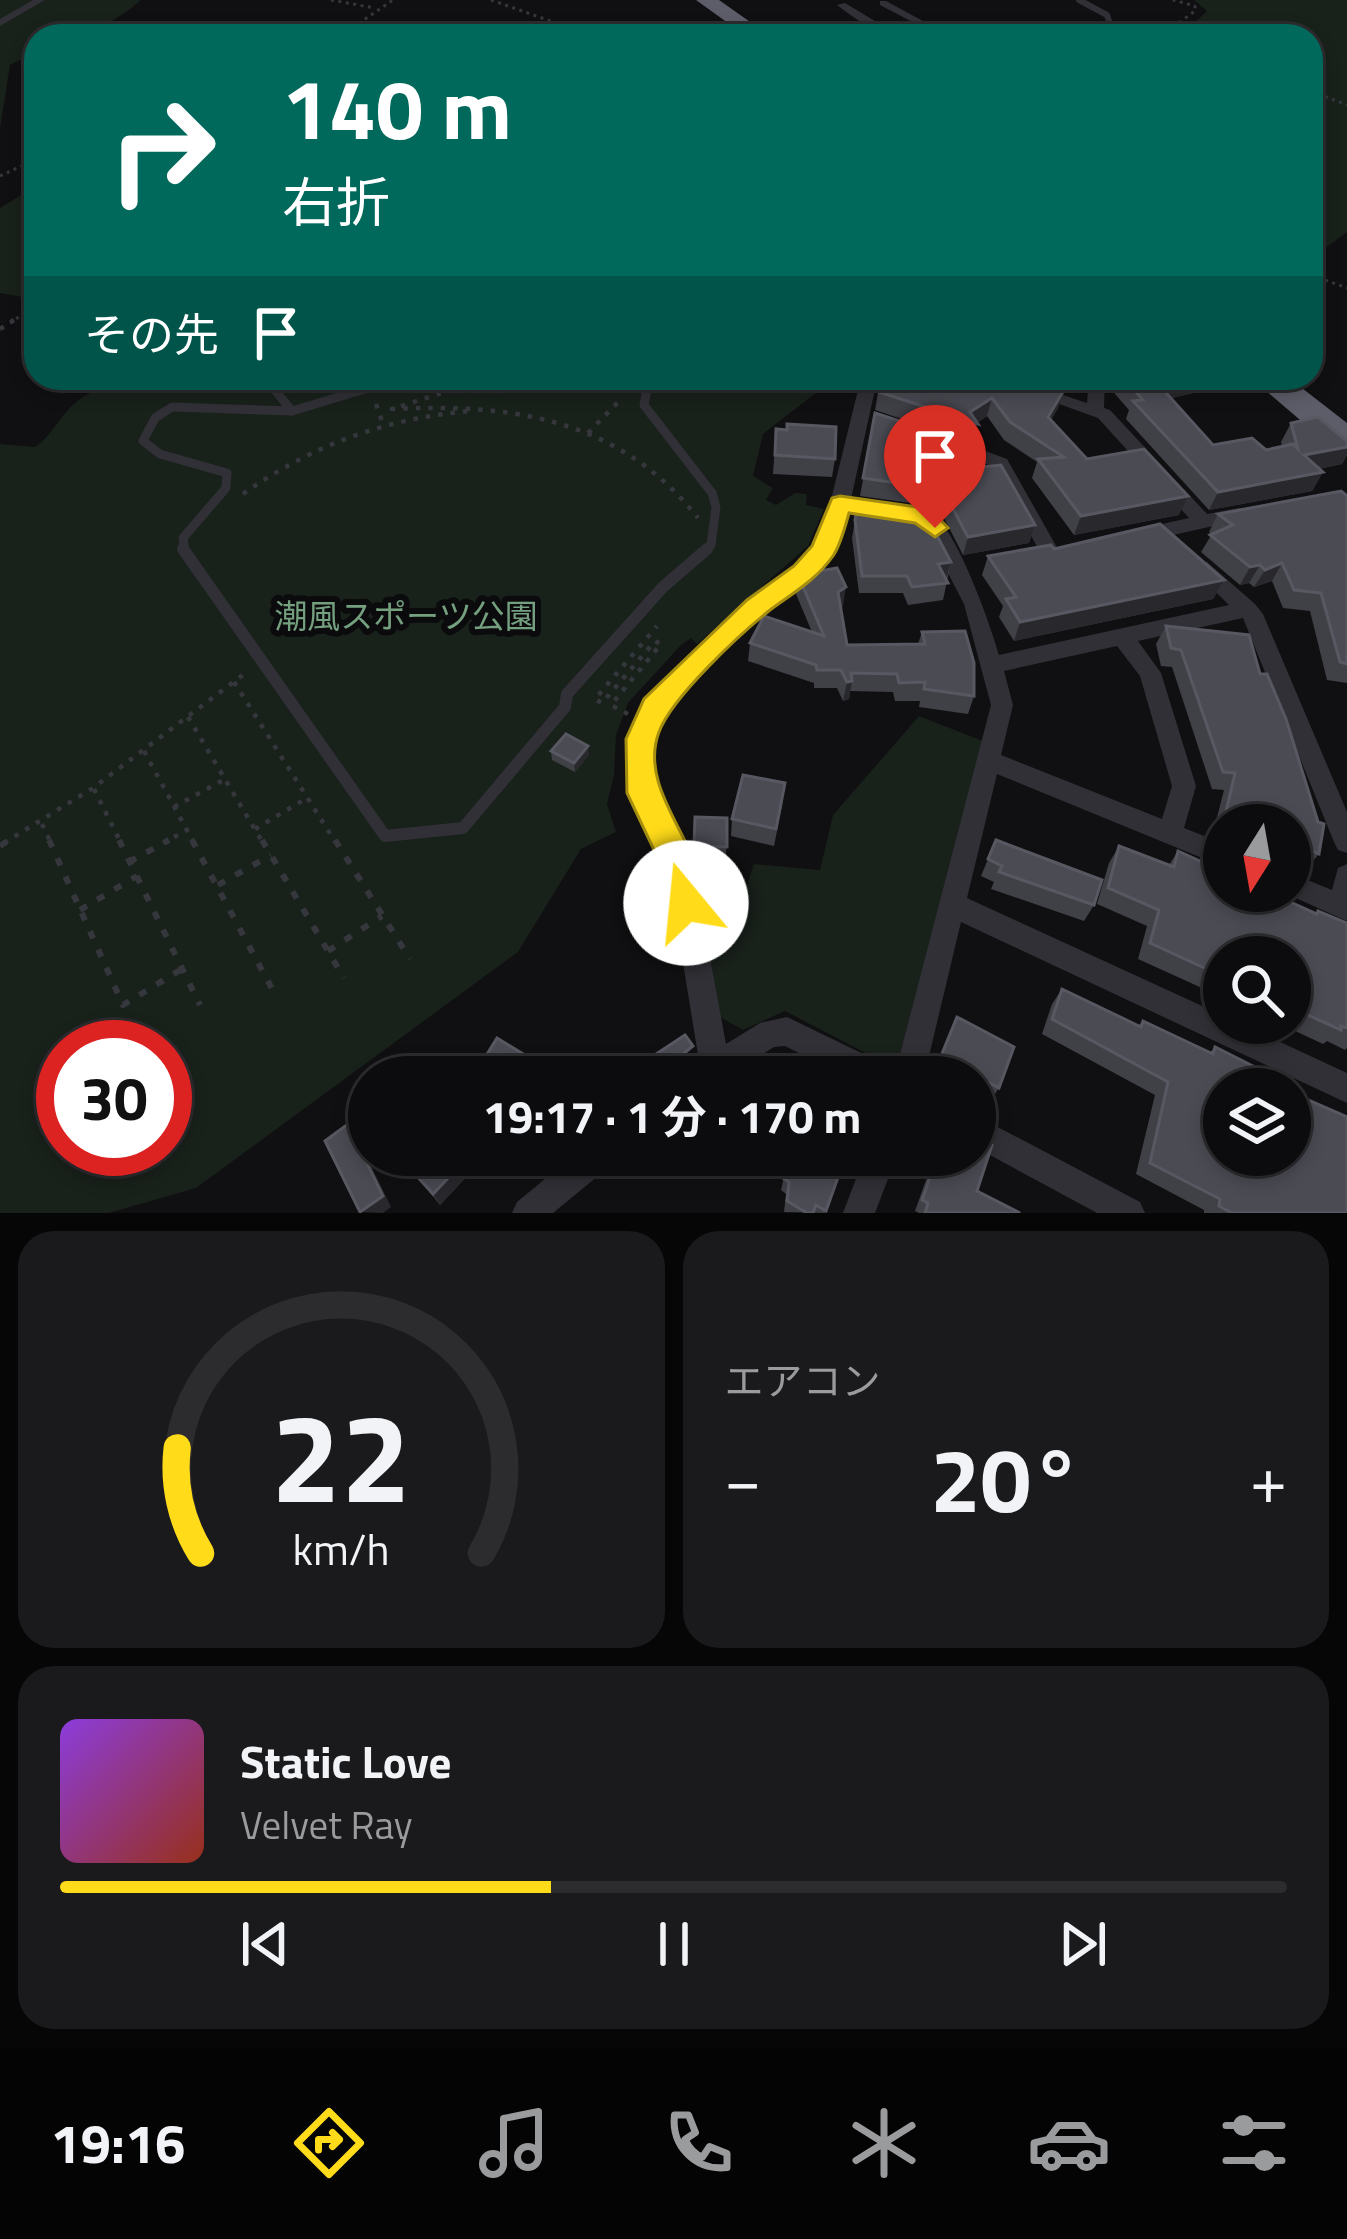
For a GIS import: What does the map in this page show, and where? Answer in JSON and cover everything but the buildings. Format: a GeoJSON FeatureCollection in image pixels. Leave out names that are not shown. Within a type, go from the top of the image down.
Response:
{"type":"FeatureCollection","features":[{"type":"Feature","properties":{"kind":"highway"},"geometry":{"type":"LineString","coordinates":[[706,0],[742,24]]}},
{"type":"Feature","properties":{"kind":"highway"},"geometry":{"type":"LineString","coordinates":[[1283,390],[1347,441]]}},
{"type":"Feature","properties":{"kind":"street"},"geometry":{"type":"LineString","coordinates":[[0,23],[40,0]]}},
{"type":"Feature","properties":{"kind":"street"},"geometry":{"type":"LineString","coordinates":[[883,3],[923,24]]}},
{"type":"Feature","properties":{"kind":"street"},"geometry":{"type":"LineString","coordinates":[[842,5],[874,24]]}},
{"type":"Feature","properties":{"kind":"street"},"geometry":{"type":"LineString","coordinates":[[707,1056],[681,871],[643,793],[641,739],[646,723],[677,681],[824,550],[872,419],[873,390]]}},
{"type":"Feature","properties":{"kind":"street"},"geometry":{"type":"LineString","coordinates":[[1033,390],[1104,414],[1203,523]]}},
{"type":"Feature","properties":{"kind":"street"},"geometry":{"type":"LineString","coordinates":[[1094,409],[1095,390]]}},
{"type":"Feature","properties":{"kind":"street"},"geometry":{"type":"LineString","coordinates":[[926,436],[1000,463],[1048,551]]}},
{"type":"Feature","properties":{"kind":"street"},"geometry":{"type":"LineString","coordinates":[[840,504],[922,515],[969,566],[1002,705],[914,1056]]}},
{"type":"Feature","properties":{"kind":"street"},"geometry":{"type":"LineString","coordinates":[[1114,540],[1273,507]]}},
{"type":"Feature","properties":{"kind":"street"},"geometry":{"type":"LineString","coordinates":[[1158,532],[1248,609],[1347,842]]}},
{"type":"Feature","properties":{"kind":"street"},"geometry":{"type":"LineString","coordinates":[[1026,556],[1070,548]]}},
{"type":"Feature","properties":{"kind":"street"},"geometry":{"type":"LineString","coordinates":[[991,664],[1248,609]]}},
{"type":"Feature","properties":{"kind":"street"},"geometry":{"type":"LineString","coordinates":[[1123,637],[1150,673],[1184,786],[1170,833]]}},
{"type":"Feature","properties":{"kind":"street"},"geometry":{"type":"LineString","coordinates":[[989,760],[1203,847]]}},
{"type":"Feature","properties":{"kind":"street"},"geometry":{"type":"LineString","coordinates":[[1311,894],[1345,908],[1347,876]]}},
{"type":"Feature","properties":{"kind":"street"},"geometry":{"type":"LineString","coordinates":[[952,904],[1347,1088]]}},
{"type":"Feature","properties":{"kind":"street"},"geometry":{"type":"LineString","coordinates":[[734,1056],[770,1033],[787,1031],[836,1056]]}},
{"type":"Feature","properties":{"kind":"street"},"geometry":{"type":"LineString","coordinates":[[996,1141],[1129,1213]]}},
{"type":"Feature","properties":{"kind":"street"},"geometry":{"type":"LineString","coordinates":[[528,1213],[573,1176]]}},
{"type":"Feature","properties":{"kind":"street"},"geometry":{"type":"LineString","coordinates":[[859,1213],[873,1176]]}},
{"type":"Feature","properties":{"kind":"lane"},"geometry":{"type":"LineString","coordinates":[[1079,0],[1107,15],[1110,24]]}},
{"type":"Feature","properties":{"kind":"lane"},"geometry":{"type":"LineString","coordinates":[[275,390],[292,412]]}},
{"type":"Feature","properties":{"kind":"lane"},"geometry":{"type":"LineString","coordinates":[[363,390],[292,412],[180,406],[154,418],[144,434],[151,451],[227,473],[226,488],[181,543],[380,833],[463,828],[565,706],[567,694],[663,587],[709,546],[715,520],[712,493],[644,405],[647,390]]}},
{"type":"Feature","properties":{"kind":"path"},"geometry":{"type":"LineString","coordinates":[[331,0],[375,8]]}},
{"type":"Feature","properties":{"kind":"path"},"geometry":{"type":"LineString","coordinates":[[355,24],[393,0]]}},
{"type":"Feature","properties":{"kind":"path"},"geometry":{"type":"LineString","coordinates":[[491,0],[559,24]]}},
{"type":"Feature","properties":{"kind":"path"},"geometry":{"type":"LineString","coordinates":[[1173,0],[1195,6],[1178,24]]}},
{"type":"Feature","properties":{"kind":"path"},"geometry":{"type":"LineString","coordinates":[[588,433],[629,390]]}},
{"type":"Feature","properties":{"kind":"path"},"geometry":{"type":"LineString","coordinates":[[379,412],[448,391],[520,392]]}},
{"type":"Feature","properties":{"kind":"path"},"geometry":{"type":"LineString","coordinates":[[374,400],[384,427]]}},
{"type":"Feature","properties":{"kind":"path"},"geometry":{"type":"LineString","coordinates":[[392,409],[452,406],[483,411]]}},
{"type":"Feature","properties":{"kind":"path"},"geometry":{"type":"LineString","coordinates":[[205,513],[219,515],[258,482],[315,451],[384,427],[428,413],[503,411],[588,433],[630,452],[665,478],[693,510],[709,546]]}},
{"type":"Feature","properties":{"kind":"path"},"geometry":{"type":"LineString","coordinates":[[646,723],[611,705],[661,644],[655,641],[602,703],[595,699],[659,623],[653,620]]}},
{"type":"Feature","properties":{"kind":"path"},"geometry":{"type":"LineString","coordinates":[[0,846],[93,788],[262,660]]}},
{"type":"Feature","properties":{"kind":"path"},"geometry":{"type":"LineString","coordinates":[[234,682],[410,959]]}},
{"type":"Feature","properties":{"kind":"path"},"geometry":{"type":"LineString","coordinates":[[188,717],[344,978]]}},
{"type":"Feature","properties":{"kind":"path"},"geometry":{"type":"LineString","coordinates":[[144,751],[277,998]]}},
{"type":"Feature","properties":{"kind":"path"},"geometry":{"type":"LineString","coordinates":[[175,807],[225,779]]}},
{"type":"Feature","properties":{"kind":"path"},"geometry":{"type":"LineString","coordinates":[[93,788],[200,1005]]}},
{"type":"Feature","properties":{"kind":"path"},"geometry":{"type":"LineString","coordinates":[[255,829],[308,798]]}},
{"type":"Feature","properties":{"kind":"path"},"geometry":{"type":"LineString","coordinates":[[42,824],[123,1005],[182,969]]}},
{"type":"Feature","properties":{"kind":"path"},"geometry":{"type":"LineString","coordinates":[[129,862],[187,830]]}},
{"type":"Feature","properties":{"kind":"path"},"geometry":{"type":"LineString","coordinates":[[217,886],[271,855]]}},
{"type":"Feature","properties":{"kind":"path"},"geometry":{"type":"LineString","coordinates":[[80,910],[137,877]]}},
{"type":"Feature","properties":{"kind":"path"},"geometry":{"type":"LineString","coordinates":[[328,951],[382,916]]}},
{"type":"Feature","properties":{"kind":"green space"},"geometry":{"type":"Polygon","coordinates":[[[0,0],[141,0],[103,24],[24,24],[24,58],[10,65],[0,129],[0,0]]]}},
{"type":"Feature","properties":{"kind":"green space"},"geometry":{"type":"Polygon","coordinates":[[[1194,0],[1347,0],[1347,232],[1323,250],[1323,24],[1193,24],[1207,11],[1194,0]]]}},
{"type":"Feature","properties":{"kind":"green space"},"geometry":{"type":"Polygon","coordinates":[[[24,193],[24,297],[0,293],[0,208],[24,193]]]}},
{"type":"Feature","properties":{"kind":"green space","name":"潮風スポーツ公園"},"geometry":{"type":"Polygon","coordinates":[[[97,390],[820,390],[763,434],[753,476],[773,488],[766,500],[776,505],[795,493],[807,494],[806,505],[824,509],[808,546],[697,644],[691,638],[681,645],[628,703],[616,735],[607,804],[616,832],[581,849],[518,952],[376,1056],[348,1056],[348,1077],[196,1188],[109,1213],[0,1213],[0,444],[35,447],[84,397],[97,390]]]}},
{"type":"Feature","properties":{"kind":"green space"},"geometry":{"type":"Polygon","coordinates":[[[919,716],[983,741],[899,1056],[871,1056],[785,1011],[743,1030],[720,1017],[700,897],[742,899],[754,864],[820,870],[833,815],[919,716]]]}},
{"type":"Feature","properties":{"kind":"route"},"geometry":{"type":"LineString","coordinates":[[686,903],[681,871],[643,793],[641,739],[655,707],[756,607],[803,573],[824,550],[840,504],[922,515],[935,528]]}}]}
